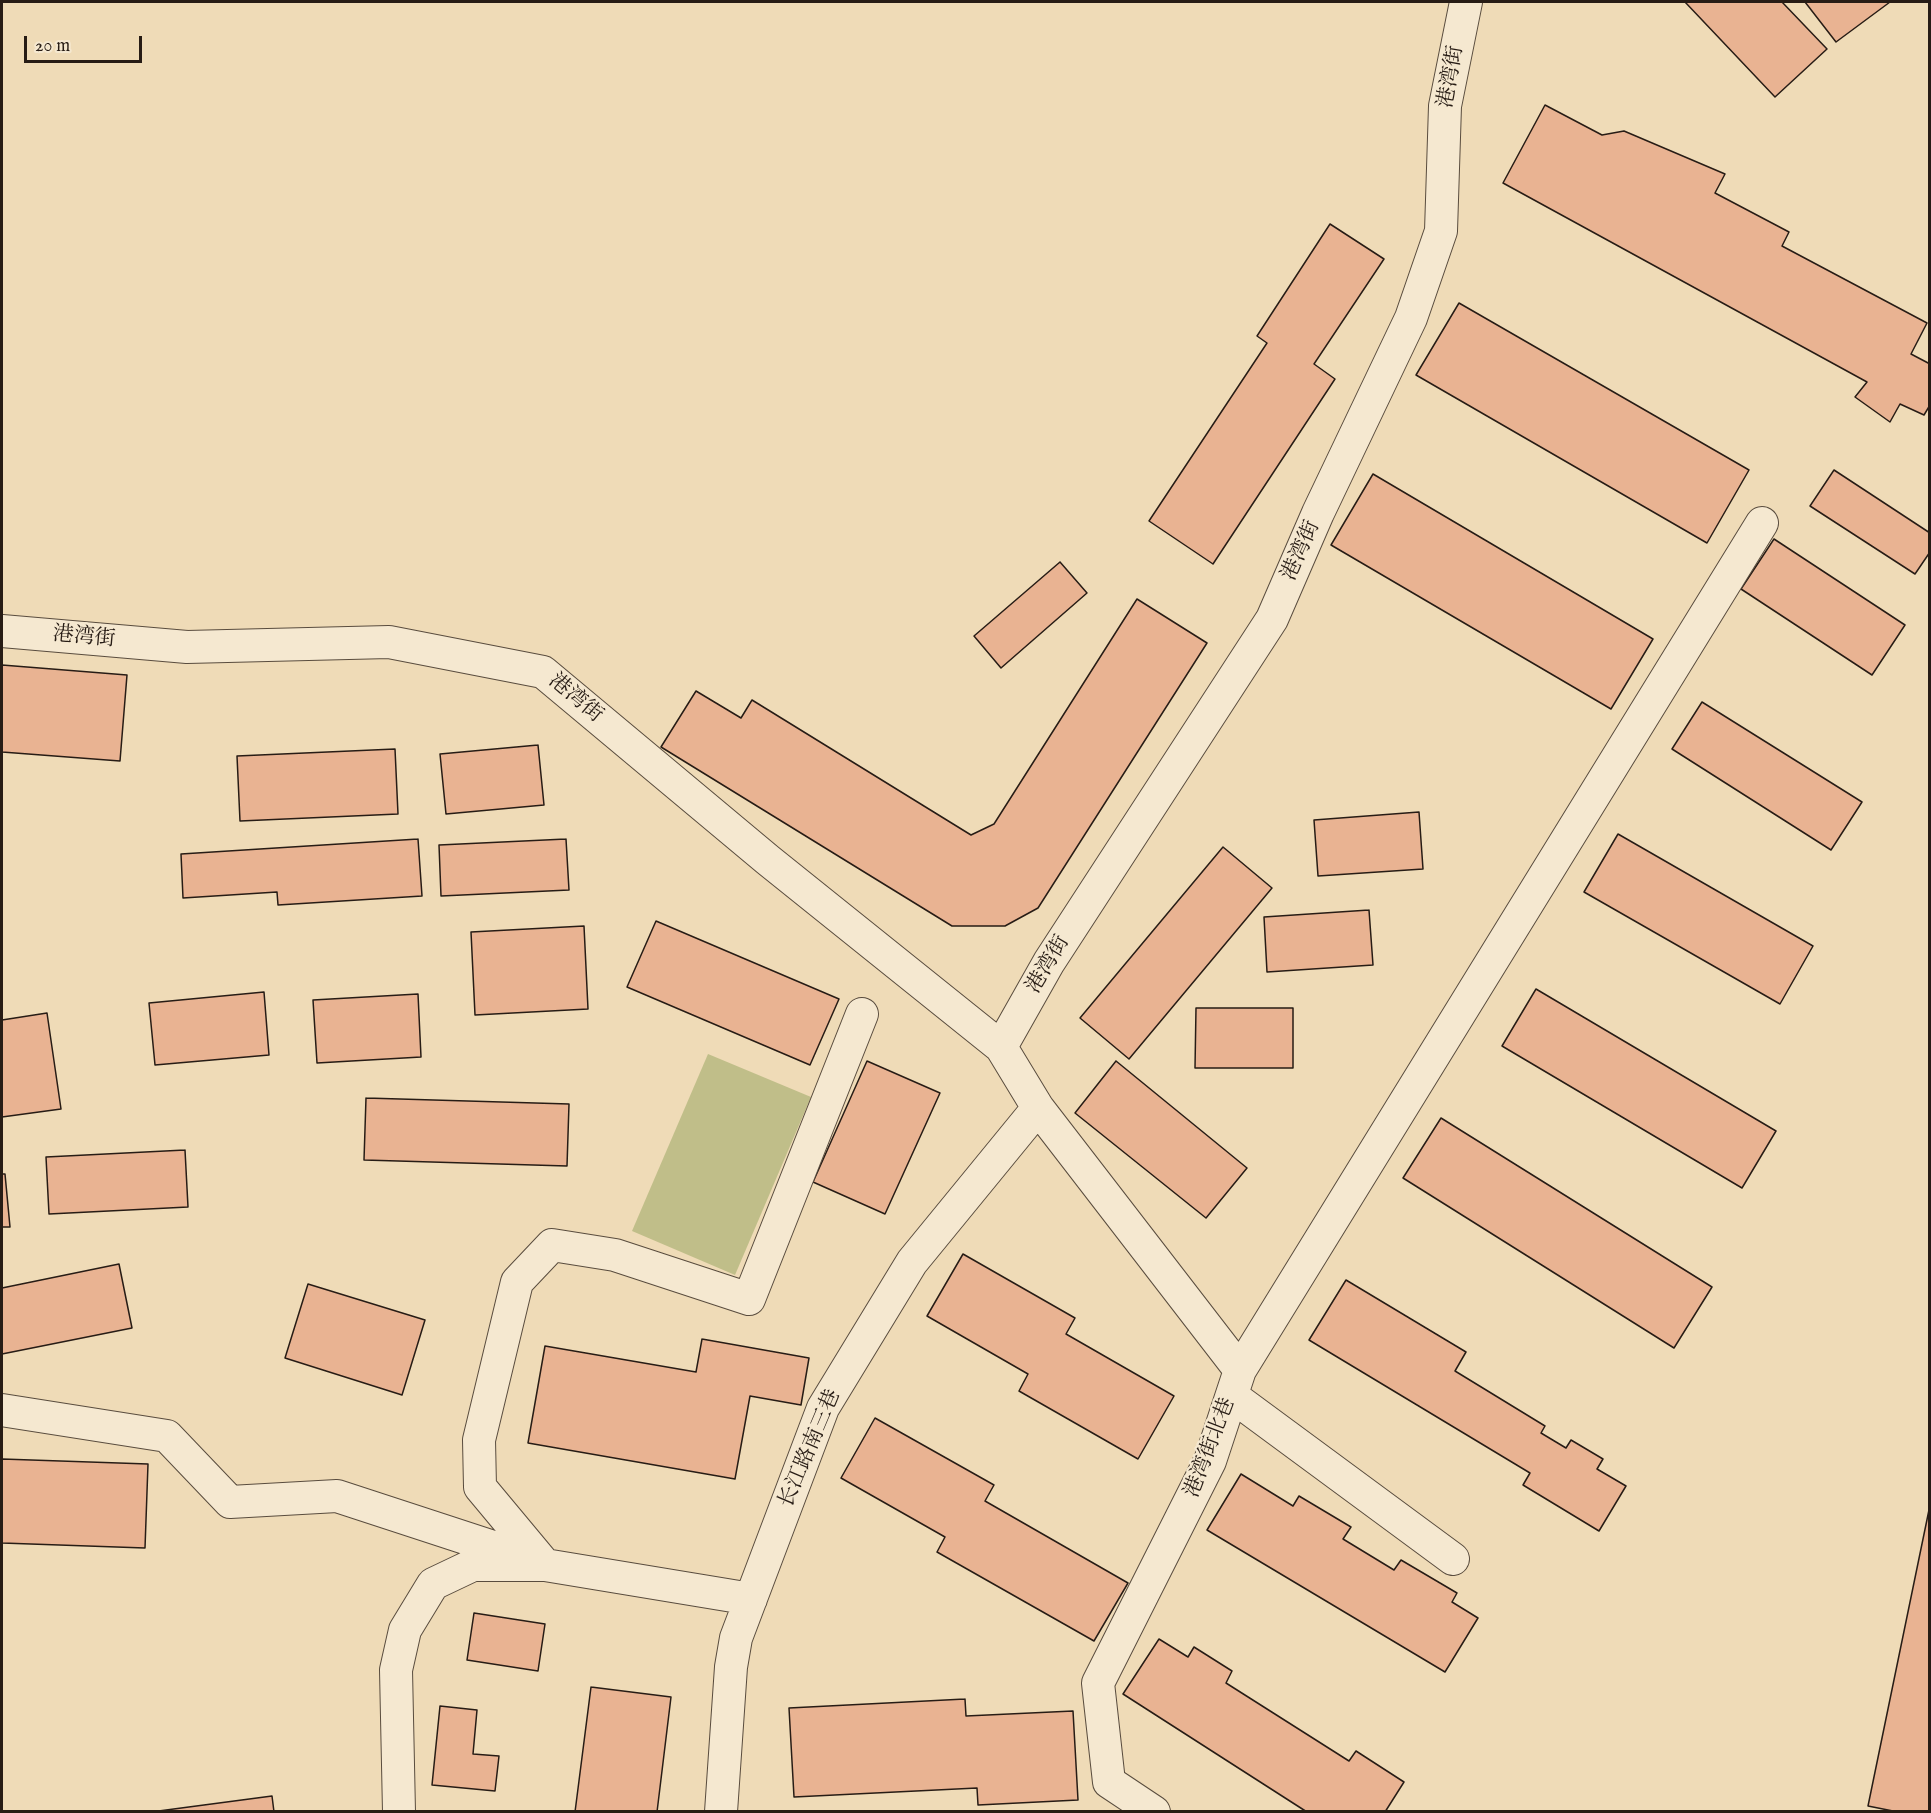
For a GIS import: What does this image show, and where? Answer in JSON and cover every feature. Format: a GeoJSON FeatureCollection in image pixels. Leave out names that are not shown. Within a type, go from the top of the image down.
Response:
{"type":"FeatureCollection","features":[{"type":"Feature","properties":{"kind":"street","name":"港湾街"},"geometry":{"type":"LineString","coordinates":[[1001,1047],[1049,962],[1272,619],[1318,513],[1411,318],[1441,231],[1445,105],[1466,2]]}},
{"type":"Feature","properties":{"kind":"street"},"geometry":{"type":"LineString","coordinates":[[1453,1559],[1236,1383],[1762,523]]}},
{"type":"Feature","properties":{"kind":"street","name":"港湾街"},"geometry":{"type":"LineString","coordinates":[[2,631],[187,648],[389,642],[543,672],[768,860],[1001,1047],[1038,1108]]}},
{"type":"Feature","properties":{"kind":"street"},"geometry":{"type":"LineString","coordinates":[[545,1565],[480,1488],[479,1440],[517,1282],[552,1245],[615,1255],[750,1299],[862,1014]]}},
{"type":"Feature","properties":{"kind":"street","name":"港湾街北巷"},"geometry":{"type":"LineString","coordinates":[[1038,1108],[1236,1383],[1210,1461],[1098,1683],[1109,1782],[1154,1812]]}},
{"type":"Feature","properties":{"kind":"street","name":"长江路南三巷"},"geometry":{"type":"LineString","coordinates":[[721,1812],[731,1667],[736,1638],[823,1408],[912,1262],[1038,1108]]}},
{"type":"Feature","properties":{"kind":"street"},"geometry":{"type":"LineString","coordinates":[[2,1410],[167,1436],[230,1502],[337,1496],[545,1565],[751,1599]]}},
{"type":"Feature","properties":{"kind":"street"},"geometry":{"type":"LineString","coordinates":[[399,1812],[396,1670],[405,1630],[434,1584],[473,1565],[545,1565]]}},
{"type":"Feature","properties":{"kind":"shaded area"},"geometry":{"type":"Polygon","coordinates":[[[708,1054],[811,1097],[735,1275],[632,1231],[708,1054]]]}},
{"type":"Feature","properties":{"kind":"building"},"geometry":{"type":"Polygon","coordinates":[[[1685,2],[1782,2],[1827,49],[1775,97],[1685,2]]]}},
{"type":"Feature","properties":{"kind":"building"},"geometry":{"type":"Polygon","coordinates":[[[1805,2],[1890,2],[1836,42],[1805,2]]]}},
{"type":"Feature","properties":{"kind":"building"},"geometry":{"type":"Polygon","coordinates":[[[1545,105],[1602,135],[1624,131],[1725,174],[1715,193],[1789,232],[1782,246],[1927,323],[1911,354],[1930,364],[1930,405],[1924,415],[1900,404],[1890,422],[1855,397],[1867,382],[1503,183],[1545,105]]]}},
{"type":"Feature","properties":{"kind":"building"},"geometry":{"type":"Polygon","coordinates":[[[1330,224],[1384,259],[1314,364],[1335,379],[1213,564],[1149,521],[1267,343],[1257,336],[1330,224]]]}},
{"type":"Feature","properties":{"kind":"building"},"geometry":{"type":"Polygon","coordinates":[[[1459,303],[1749,470],[1707,543],[1416,375],[1459,303]]]}},
{"type":"Feature","properties":{"kind":"building"},"geometry":{"type":"Polygon","coordinates":[[[1834,470],[1930,533],[1930,552],[1915,574],[1810,506],[1834,470]]]}},
{"type":"Feature","properties":{"kind":"building"},"geometry":{"type":"Polygon","coordinates":[[[1373,474],[1653,639],[1611,709],[1331,545],[1373,474]]]}},
{"type":"Feature","properties":{"kind":"building"},"geometry":{"type":"Polygon","coordinates":[[[1774,539],[1905,625],[1872,675],[1741,589],[1774,539]]]}},
{"type":"Feature","properties":{"kind":"building"},"geometry":{"type":"Polygon","coordinates":[[[1060,562],[1087,593],[1001,668],[974,636],[1060,562]]]}},
{"type":"Feature","properties":{"kind":"building"},"geometry":{"type":"Polygon","coordinates":[[[1137,599],[1207,643],[1038,908],[1005,926],[952,926],[661,747],[696,691],[741,718],[752,700],[971,835],[994,824],[1137,599]]]}},
{"type":"Feature","properties":{"kind":"building"},"geometry":{"type":"Polygon","coordinates":[[[2,665],[127,675],[120,761],[2,752],[2,665]]]}},
{"type":"Feature","properties":{"kind":"building"},"geometry":{"type":"Polygon","coordinates":[[[1702,702],[1862,802],[1831,850],[1672,749],[1702,702]]]}},
{"type":"Feature","properties":{"kind":"building"},"geometry":{"type":"Polygon","coordinates":[[[538,745],[544,805],[446,814],[440,754],[538,745]]]}},
{"type":"Feature","properties":{"kind":"building"},"geometry":{"type":"Polygon","coordinates":[[[395,749],[398,814],[240,821],[237,756],[395,749]]]}},
{"type":"Feature","properties":{"kind":"building"},"geometry":{"type":"Polygon","coordinates":[[[1419,812],[1423,869],[1318,876],[1314,820],[1419,812]]]}},
{"type":"Feature","properties":{"kind":"building"},"geometry":{"type":"Polygon","coordinates":[[[1618,834],[1813,946],[1780,1004],[1584,892],[1618,834]]]}},
{"type":"Feature","properties":{"kind":"building"},"geometry":{"type":"Polygon","coordinates":[[[418,839],[422,896],[278,905],[277,892],[183,898],[181,854],[418,839]]]}},
{"type":"Feature","properties":{"kind":"building"},"geometry":{"type":"Polygon","coordinates":[[[566,839],[569,890],[441,896],[439,845],[566,839]]]}},
{"type":"Feature","properties":{"kind":"building"},"geometry":{"type":"Polygon","coordinates":[[[1223,847],[1272,888],[1129,1059],[1080,1018],[1223,847]]]}},
{"type":"Feature","properties":{"kind":"building"},"geometry":{"type":"Polygon","coordinates":[[[1369,910],[1373,965],[1267,972],[1264,917],[1369,910]]]}},
{"type":"Feature","properties":{"kind":"building"},"geometry":{"type":"Polygon","coordinates":[[[656,921],[839,999],[810,1065],[627,987],[656,921]]]}},
{"type":"Feature","properties":{"kind":"building"},"geometry":{"type":"Polygon","coordinates":[[[584,926],[588,1009],[475,1015],[471,932],[584,926]]]}},
{"type":"Feature","properties":{"kind":"building"},"geometry":{"type":"Polygon","coordinates":[[[1536,989],[1776,1131],[1742,1188],[1502,1046],[1536,989]]]}},
{"type":"Feature","properties":{"kind":"building"},"geometry":{"type":"Polygon","coordinates":[[[264,992],[269,1055],[155,1065],[149,1003],[264,992]]]}},
{"type":"Feature","properties":{"kind":"building"},"geometry":{"type":"Polygon","coordinates":[[[418,994],[421,1057],[317,1063],[313,1000],[418,994]]]}},
{"type":"Feature","properties":{"kind":"building"},"geometry":{"type":"Polygon","coordinates":[[[1196,1008],[1293,1008],[1293,1068],[1195,1068],[1196,1008]]]}},
{"type":"Feature","properties":{"kind":"building"},"geometry":{"type":"Polygon","coordinates":[[[47,1013],[61,1109],[2,1117],[2,1020],[47,1013]]]}},
{"type":"Feature","properties":{"kind":"building"},"geometry":{"type":"Polygon","coordinates":[[[867,1061],[940,1093],[885,1214],[813,1182],[867,1061]]]}},
{"type":"Feature","properties":{"kind":"building"},"geometry":{"type":"Polygon","coordinates":[[[1116,1061],[1247,1168],[1206,1218],[1075,1113],[1116,1061]]]}},
{"type":"Feature","properties":{"kind":"building"},"geometry":{"type":"Polygon","coordinates":[[[366,1098],[569,1104],[567,1166],[364,1160],[366,1098]]]}},
{"type":"Feature","properties":{"kind":"building"},"geometry":{"type":"Polygon","coordinates":[[[1441,1118],[1712,1287],[1674,1348],[1403,1178],[1441,1118]]]}},
{"type":"Feature","properties":{"kind":"building"},"geometry":{"type":"Polygon","coordinates":[[[185,1150],[188,1207],[49,1214],[46,1157],[185,1150]]]}},
{"type":"Feature","properties":{"kind":"building"},"geometry":{"type":"Polygon","coordinates":[[[2,1174],[5,1174],[10,1227],[2,1227],[2,1174]]]}},
{"type":"Feature","properties":{"kind":"building"},"geometry":{"type":"Polygon","coordinates":[[[963,1254],[1075,1318],[1066,1334],[1174,1396],[1138,1459],[1019,1391],[1028,1374],[927,1316],[963,1254]]]}},
{"type":"Feature","properties":{"kind":"building"},"geometry":{"type":"Polygon","coordinates":[[[119,1264],[132,1328],[2,1354],[2,1288],[119,1264]]]}},
{"type":"Feature","properties":{"kind":"building"},"geometry":{"type":"Polygon","coordinates":[[[1346,1280],[1466,1352],[1455,1371],[1545,1426],[1541,1433],[1566,1448],[1571,1440],[1603,1459],[1597,1469],[1626,1486],[1599,1531],[1523,1485],[1530,1473],[1309,1340],[1346,1280]]]}},
{"type":"Feature","properties":{"kind":"building"},"geometry":{"type":"Polygon","coordinates":[[[308,1284],[425,1320],[402,1395],[285,1358],[308,1284]]]}},
{"type":"Feature","properties":{"kind":"building"},"geometry":{"type":"Polygon","coordinates":[[[702,1339],[809,1358],[801,1405],[750,1396],[735,1479],[528,1443],[545,1346],[696,1372],[702,1339]]]}},
{"type":"Feature","properties":{"kind":"building"},"geometry":{"type":"Polygon","coordinates":[[[875,1418],[994,1485],[985,1501],[1128,1583],[1094,1641],[937,1552],[945,1537],[841,1478],[875,1418]]]}},
{"type":"Feature","properties":{"kind":"building"},"geometry":{"type":"Polygon","coordinates":[[[2,1459],[148,1464],[145,1548],[2,1543],[2,1459]]]}},
{"type":"Feature","properties":{"kind":"building"},"geometry":{"type":"Polygon","coordinates":[[[1241,1474],[1293,1506],[1299,1496],[1351,1527],[1343,1539],[1394,1570],[1401,1560],[1457,1593],[1452,1602],[1478,1618],[1445,1672],[1207,1530],[1241,1474]]]}},
{"type":"Feature","properties":{"kind":"building"},"geometry":{"type":"Polygon","coordinates":[[[1930,1505],[1930,1812],[1898,1812],[1868,1806],[1930,1505]]]}},
{"type":"Feature","properties":{"kind":"building"},"geometry":{"type":"Polygon","coordinates":[[[474,1613],[545,1624],[538,1671],[467,1660],[474,1613]]]}},
{"type":"Feature","properties":{"kind":"building"},"geometry":{"type":"Polygon","coordinates":[[[1159,1639],[1188,1657],[1194,1647],[1232,1671],[1226,1683],[1349,1761],[1356,1751],[1404,1782],[1385,1812],[1307,1812],[1123,1694],[1159,1639]]]}},
{"type":"Feature","properties":{"kind":"building"},"geometry":{"type":"Polygon","coordinates":[[[591,1687],[671,1697],[657,1812],[575,1812],[591,1687]]]}},
{"type":"Feature","properties":{"kind":"building"},"geometry":{"type":"Polygon","coordinates":[[[965,1699],[966,1716],[1073,1711],[1078,1800],[978,1805],[977,1788],[794,1797],[789,1708],[965,1699]]]}},
{"type":"Feature","properties":{"kind":"building"},"geometry":{"type":"Polygon","coordinates":[[[440,1706],[477,1710],[473,1754],[499,1756],[495,1791],[432,1785],[440,1706]]]}},
{"type":"Feature","properties":{"kind":"building"},"geometry":{"type":"Polygon","coordinates":[[[272,1796],[274,1812],[151,1812],[272,1796]]]}}]}
